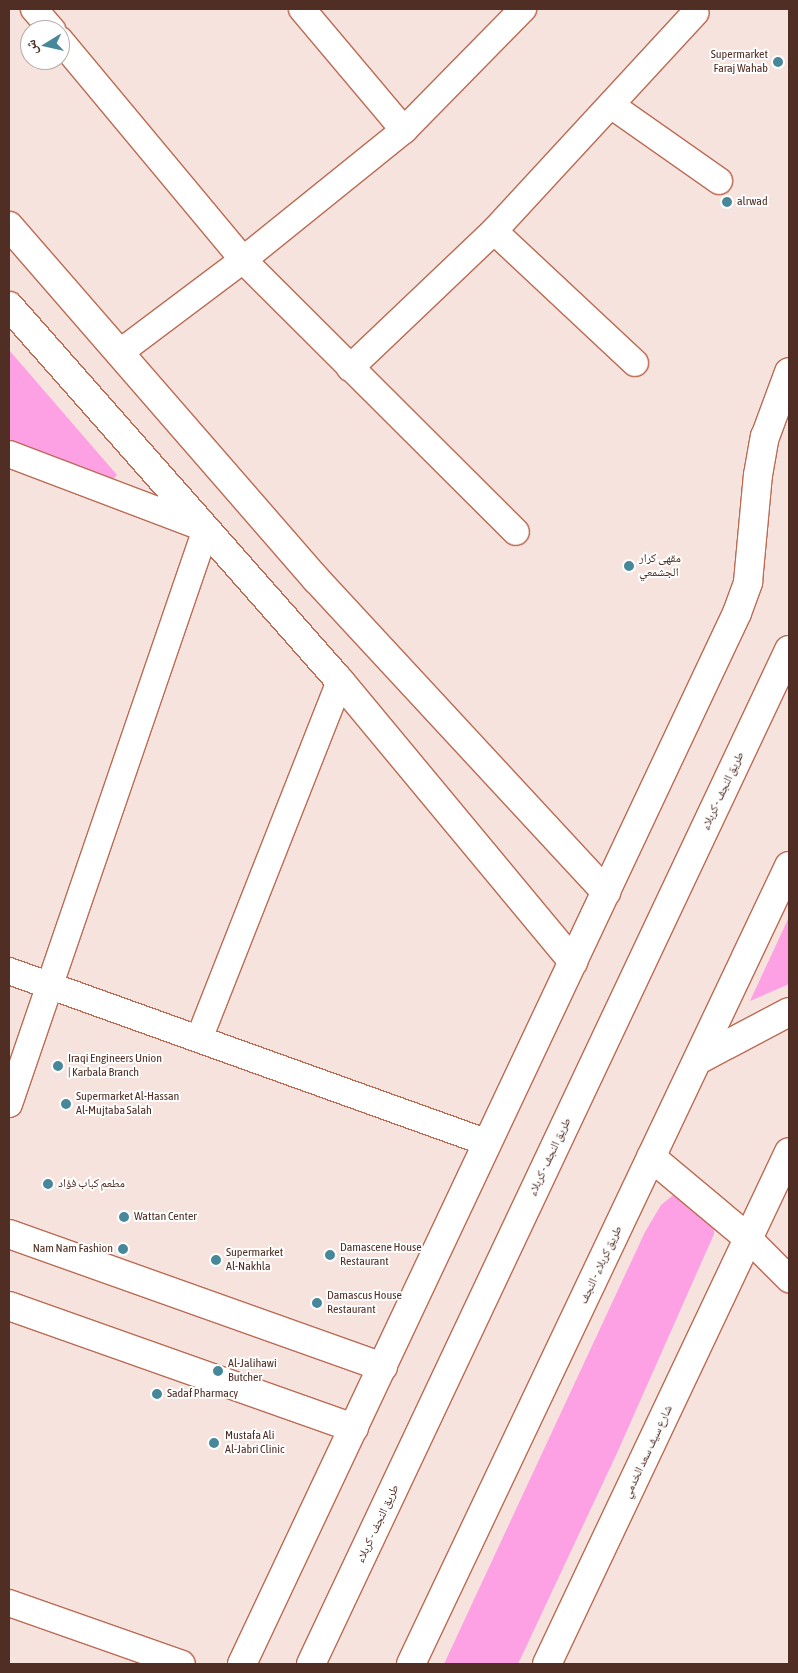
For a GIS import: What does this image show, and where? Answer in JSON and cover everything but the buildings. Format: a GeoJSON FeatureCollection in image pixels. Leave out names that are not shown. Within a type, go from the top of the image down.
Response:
{"type":"FeatureCollection","features":[{"type":"Feature","properties":{"kind":"main road"},"geometry":{"type":"LineString","coordinates":[[9,226],[316,579],[606,892]]}},
{"type":"Feature","properties":{"kind":"main road"},"geometry":{"type":"LineString","coordinates":[[9,306],[340,681],[573,962]]}},
{"type":"Feature","properties":{"kind":"main road"},"geometry":{"type":"LineString","coordinates":[[242,1664],[737,613],[748,582],[758,475],[765,437],[789,372]]}},
{"type":"Feature","properties":{"kind":"main road","name":"طريق النجف - كربلاء"},"geometry":{"type":"LineString","coordinates":[[311,1664],[789,650]]}},
{"type":"Feature","properties":{"kind":"main road","name":"طريق كربلاء - النجف"},"geometry":{"type":"LineString","coordinates":[[412,1664],[789,866]]}},
{"type":"Feature","properties":{"kind":"main road"},"geometry":{"type":"LineString","coordinates":[[698,1060],[789,1012]]}},
{"type":"Feature","properties":{"kind":"main road","name":"شارع سيف سعد الخدمي"},"geometry":{"type":"LineString","coordinates":[[547,1664],[789,1152]]}},
{"type":"Feature","properties":{"kind":"main road"},"geometry":{"type":"LineString","coordinates":[[652,1158],[749,1239]]}},
{"type":"Feature","properties":{"kind":"main road"},"geometry":{"type":"LineString","coordinates":[[9,1234],[383,1367]]}},
{"type":"Feature","properties":{"kind":"main road"},"geometry":{"type":"LineString","coordinates":[[9,1306],[354,1428]]}},
{"type":"Feature","properties":{"kind":"street"},"geometry":{"type":"LineString","coordinates":[[34,9],[43,20]]}},
{"type":"Feature","properties":{"kind":"street"},"geometry":{"type":"LineString","coordinates":[[302,9],[404,130]]}},
{"type":"Feature","properties":{"kind":"street"},"geometry":{"type":"LineString","coordinates":[[119,353],[243,260],[404,130],[523,9]]}},
{"type":"Feature","properties":{"kind":"street"},"geometry":{"type":"LineString","coordinates":[[350,368],[494,230],[695,14]]}},
{"type":"Feature","properties":{"kind":"street"},"geometry":{"type":"LineString","coordinates":[[70,52],[243,260],[516,532]]}},
{"type":"Feature","properties":{"kind":"street"},"geometry":{"type":"LineString","coordinates":[[611,105],[719,181]]}},
{"type":"Feature","properties":{"kind":"street"},"geometry":{"type":"LineString","coordinates":[[494,230],[635,363]]}},
{"type":"Feature","properties":{"kind":"street"},"geometry":{"type":"LineString","coordinates":[[9,454],[206,529],[9,1104]]}},
{"type":"Feature","properties":{"kind":"street"},"geometry":{"type":"LineString","coordinates":[[199,1040],[340,681]]}},
{"type":"Feature","properties":{"kind":"street"},"geometry":{"type":"LineString","coordinates":[[9,971],[488,1143]]}},
{"type":"Feature","properties":{"kind":"street"},"geometry":{"type":"LineString","coordinates":[[749,1239],[789,1279]]}},
{"type":"Feature","properties":{"kind":"street"},"geometry":{"type":"LineString","coordinates":[[9,1603],[182,1664]]}},
{"type":"Feature","properties":{"kind":"shaded area"},"geometry":{"type":"Polygon","coordinates":[[[9,350],[117,475],[104,489],[9,442],[9,350]]]}},
{"type":"Feature","properties":{"kind":"shaded area"},"geometry":{"type":"Polygon","coordinates":[[[789,917],[789,984],[750,1001],[789,917]]]}},
{"type":"Feature","properties":{"kind":"shaded area"},"geometry":{"type":"Polygon","coordinates":[[[677,1192],[714,1215],[714,1234],[617,1453],[518,1664],[444,1664],[645,1232],[661,1205],[677,1192]]]}},
{"type":"Feature","properties":{"kind":"place","name":"Supermarket Faraj Wahab"},"geometry":{"type":"Point","coordinates":[778,62]}},
{"type":"Feature","properties":{"kind":"place","name":"alrwad"},"geometry":{"type":"Point","coordinates":[727,202]}},
{"type":"Feature","properties":{"kind":"place","name":"مقهى كرار الجشمعي"},"geometry":{"type":"Point","coordinates":[629,566]}},
{"type":"Feature","properties":{"kind":"place","name":"Iraqi Engineers Union | Karbala Branch"},"geometry":{"type":"Point","coordinates":[58,1066]}},
{"type":"Feature","properties":{"kind":"place","name":"Supermarket Al-Hassan Al-Mujtaba Salah"},"geometry":{"type":"Point","coordinates":[66,1104]}},
{"type":"Feature","properties":{"kind":"place","name":"مطعم كباب فؤاد"},"geometry":{"type":"Point","coordinates":[48,1184]}},
{"type":"Feature","properties":{"kind":"place","name":"Wattan Center"},"geometry":{"type":"Point","coordinates":[124,1217]}},
{"type":"Feature","properties":{"kind":"place","name":"Nam Nam Fashion"},"geometry":{"type":"Point","coordinates":[123,1249]}},
{"type":"Feature","properties":{"kind":"place","name":"Damascene House Restaurant"},"geometry":{"type":"Point","coordinates":[330,1255]}},
{"type":"Feature","properties":{"kind":"place","name":"Supermarket Al-Nakhla"},"geometry":{"type":"Point","coordinates":[216,1260]}},
{"type":"Feature","properties":{"kind":"place","name":"Damascus House Restaurant"},"geometry":{"type":"Point","coordinates":[317,1303]}},
{"type":"Feature","properties":{"kind":"place","name":"Al-Jalihawi Butcher"},"geometry":{"type":"Point","coordinates":[218,1371]}},
{"type":"Feature","properties":{"kind":"place","name":"Sadaf Pharmacy"},"geometry":{"type":"Point","coordinates":[157,1394]}},
{"type":"Feature","properties":{"kind":"place","name":"Mustafa Ali Al-Jabri Clinic"},"geometry":{"type":"Point","coordinates":[214,1443]}}]}
